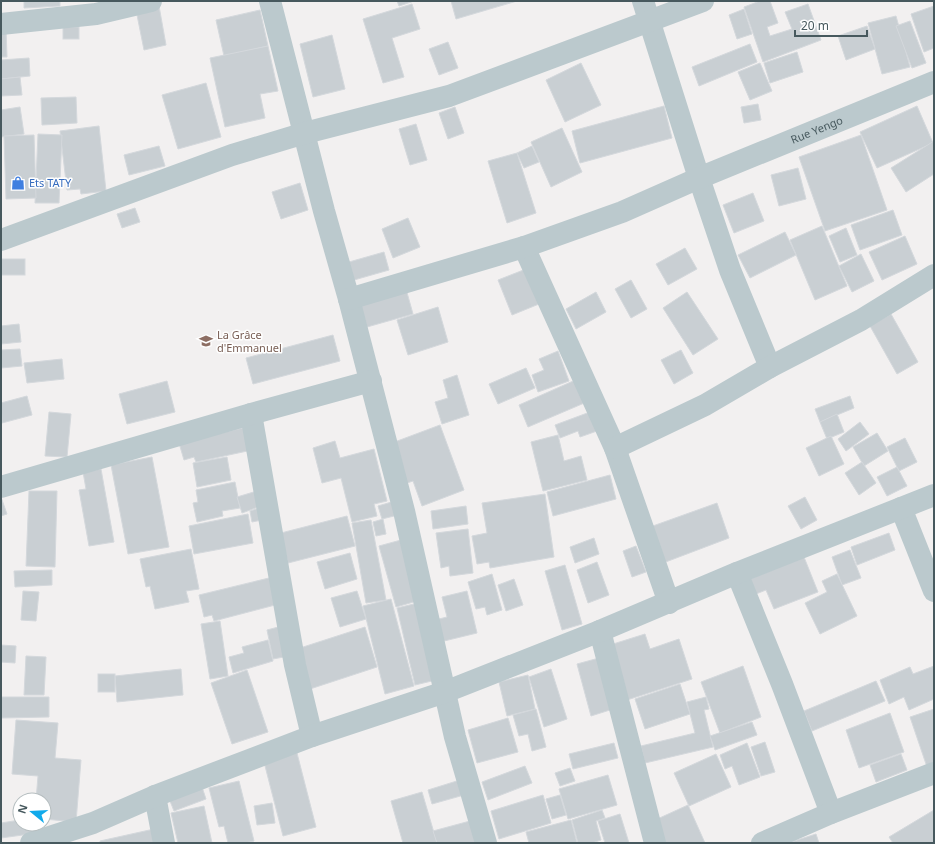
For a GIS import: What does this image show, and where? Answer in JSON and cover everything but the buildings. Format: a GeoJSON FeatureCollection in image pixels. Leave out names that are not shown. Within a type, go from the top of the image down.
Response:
{"type":"FeatureCollection","features":[{"type":"Feature","properties":{"kind":"street"},"geometry":{"type":"LineString","coordinates":[[1,24],[96,14],[151,1]]}},
{"type":"Feature","properties":{"kind":"street"},"geometry":{"type":"LineString","coordinates":[[270,1],[404,511],[455,737],[486,843]]}},
{"type":"Feature","properties":{"kind":"street"},"geometry":{"type":"LineString","coordinates":[[1,240],[232,155],[305,133],[449,96],[646,10],[702,1]]}},
{"type":"Feature","properties":{"kind":"street"},"geometry":{"type":"LineString","coordinates":[[646,10],[699,178],[730,270],[770,367]]}},
{"type":"Feature","properties":{"kind":"street","name":"Rue Yengo"},"geometry":{"type":"LineString","coordinates":[[349,299],[524,247],[622,212],[699,178],[934,82]]}},
{"type":"Feature","properties":{"kind":"street"},"geometry":{"type":"LineString","coordinates":[[524,247],[615,448],[669,603]]}},
{"type":"Feature","properties":{"kind":"street"},"geometry":{"type":"LineString","coordinates":[[615,448],[705,404],[770,367],[861,320],[934,275]]}},
{"type":"Feature","properties":{"kind":"street"},"geometry":{"type":"LineString","coordinates":[[1,487],[251,414],[371,381]]}},
{"type":"Feature","properties":{"kind":"street"},"geometry":{"type":"LineString","coordinates":[[251,414],[295,665],[312,736]]}},
{"type":"Feature","properties":{"kind":"street"},"geometry":{"type":"LineString","coordinates":[[30,843],[93,823],[155,796],[312,736],[445,692],[600,632],[737,573],[934,495]]}},
{"type":"Feature","properties":{"kind":"street"},"geometry":{"type":"LineString","coordinates":[[901,508],[934,591]]}},
{"type":"Feature","properties":{"kind":"street"},"geometry":{"type":"LineString","coordinates":[[737,573],[782,684],[831,813]]}},
{"type":"Feature","properties":{"kind":"street"},"geometry":{"type":"LineString","coordinates":[[600,632],[655,843]]}},
{"type":"Feature","properties":{"kind":"street"},"geometry":{"type":"LineString","coordinates":[[762,843],[831,813],[934,773]]}},
{"type":"Feature","properties":{"kind":"street"},"geometry":{"type":"LineString","coordinates":[[155,796],[164,843]]}},
{"type":"Feature","properties":{"kind":"place","name":"Ets TATY"},"geometry":{"type":"Point","coordinates":[18,183]}},
{"type":"Feature","properties":{"kind":"place","name":"La Grâce d'Emmanuel"},"geometry":{"type":"Point","coordinates":[206,341]}}]}
